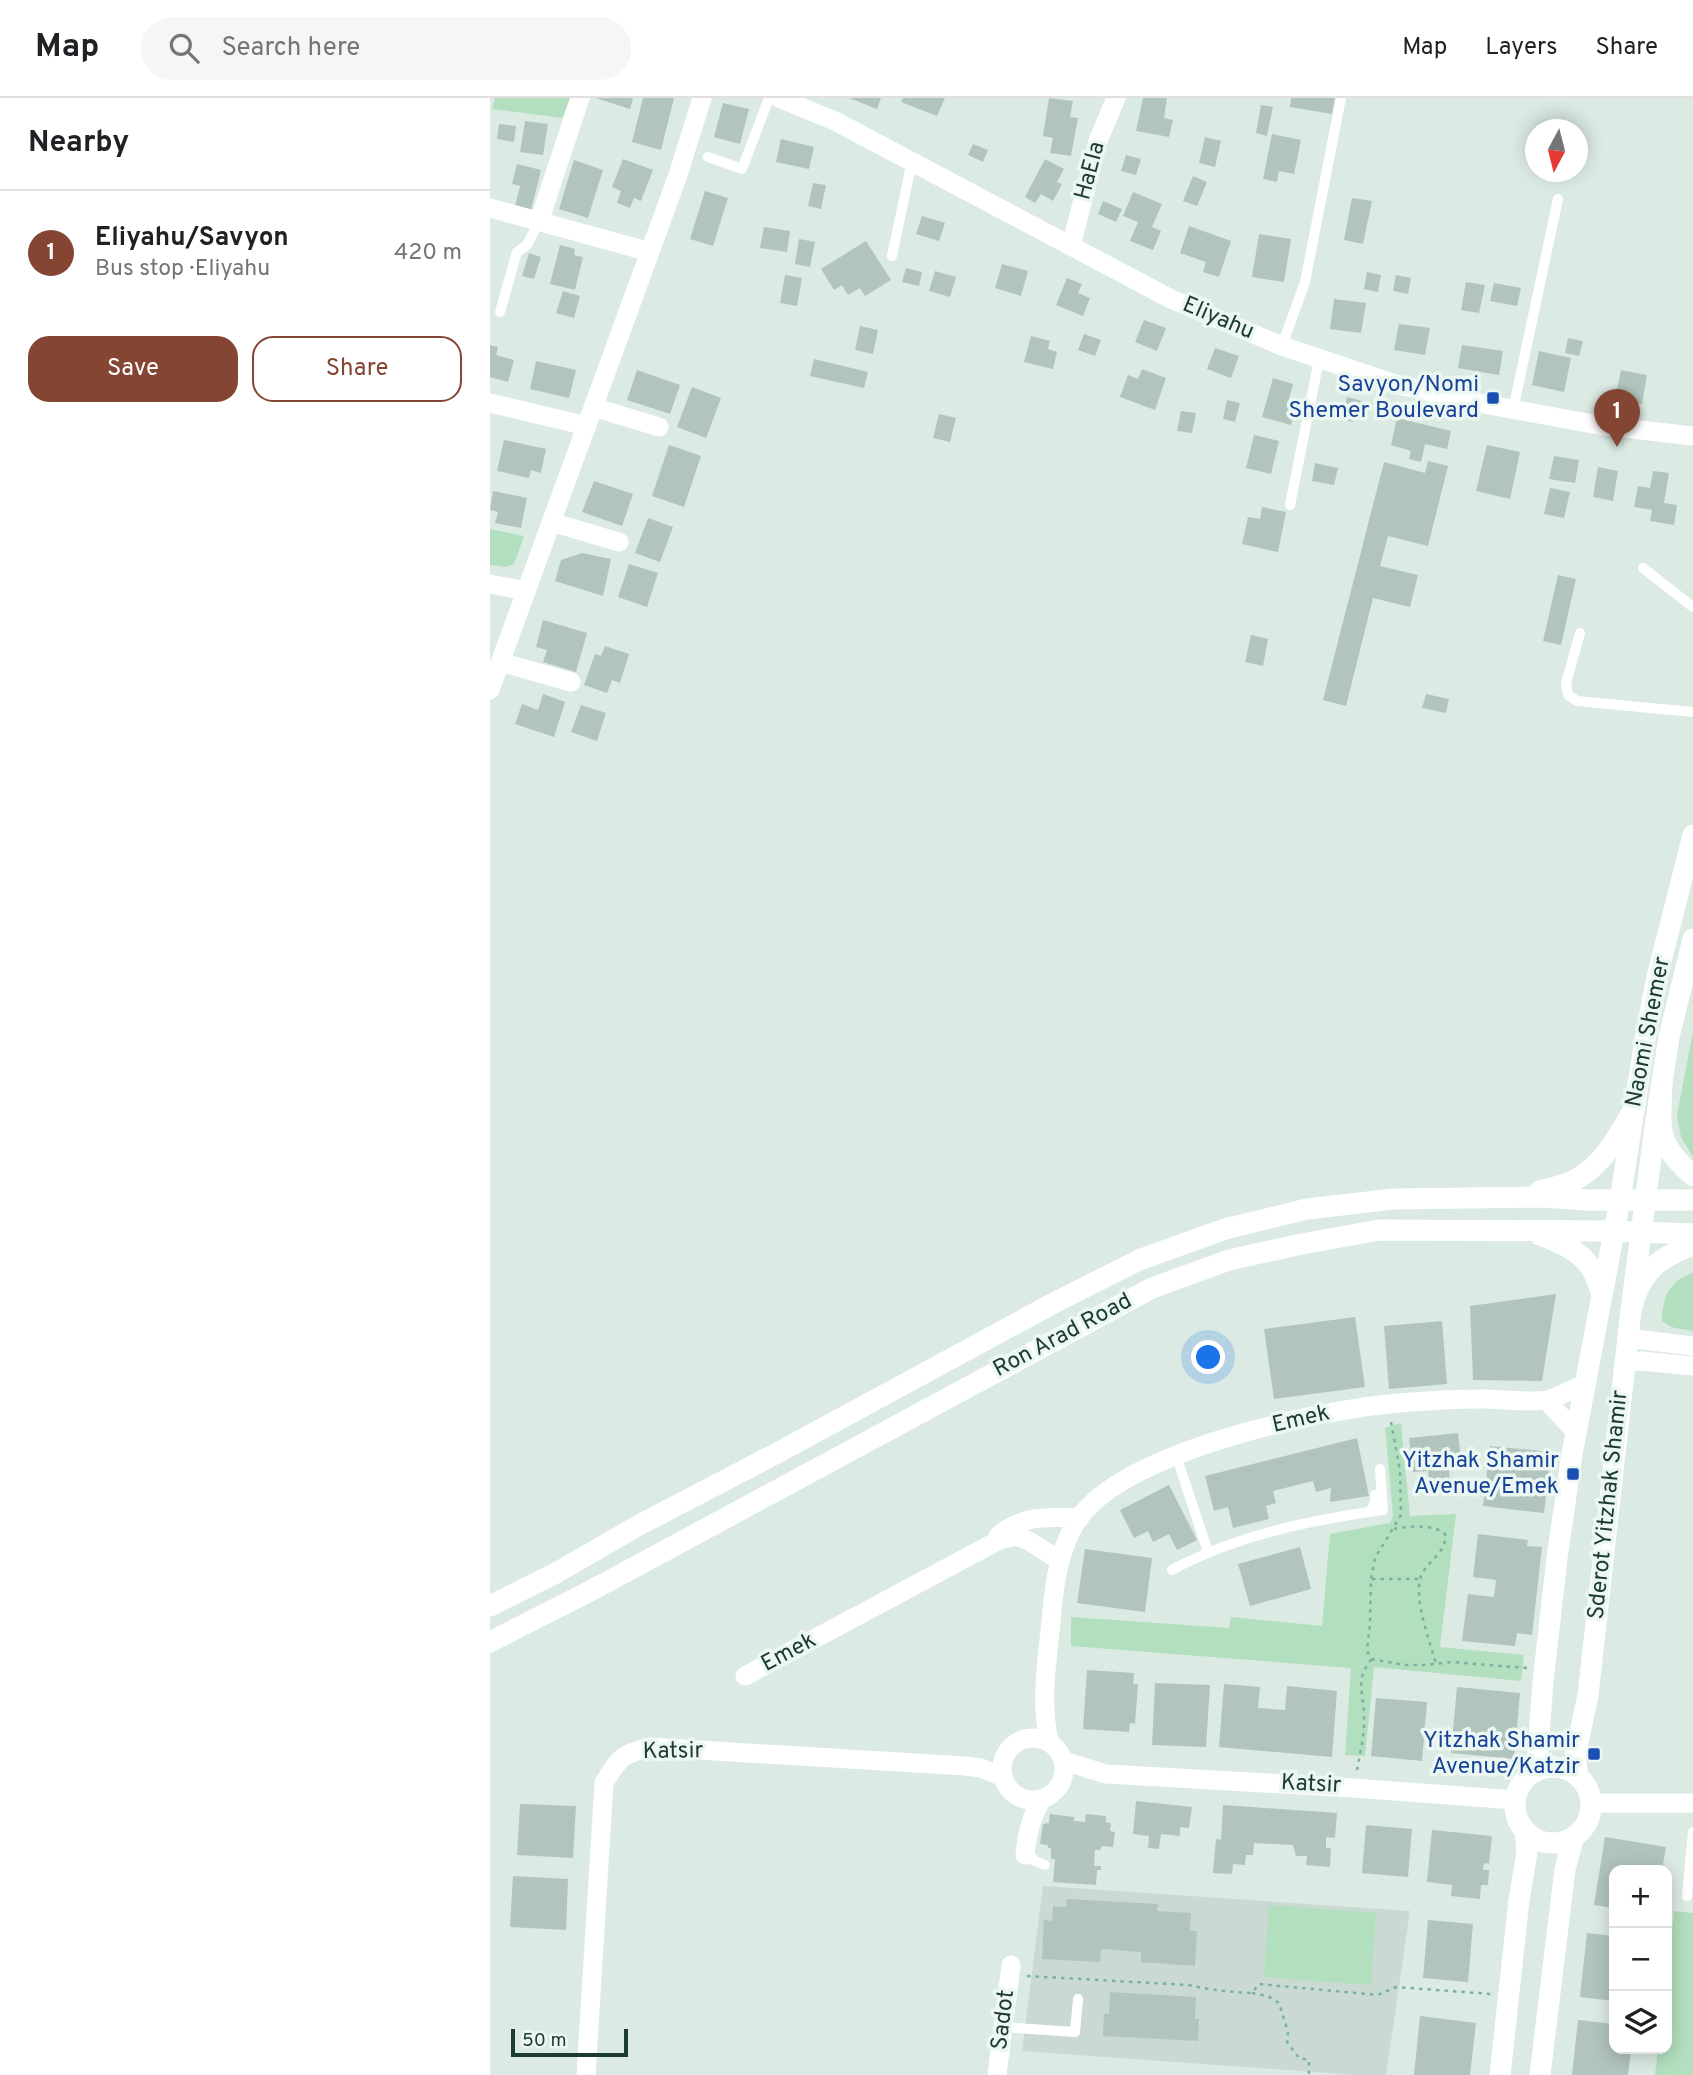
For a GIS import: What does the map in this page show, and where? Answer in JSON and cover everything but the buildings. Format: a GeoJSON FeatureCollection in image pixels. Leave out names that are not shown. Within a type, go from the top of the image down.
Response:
{"type":"FeatureCollection","features":[{"type":"Feature","properties":{"kind":"main road","name":"Naomi Shemer"},"geometry":{"type":"LineString","coordinates":[[1614,1231],[1655,988],[1693,835]]}},
{"type":"Feature","properties":{"kind":"main road","name":"Naomi Shemer"},"geometry":{"type":"LineString","coordinates":[[1641,1232],[1669,1037],[1693,937]]}},
{"type":"Feature","properties":{"kind":"main road"},"geometry":{"type":"LineString","coordinates":[[1662,1081],[1661,1132],[1672,1156],[1693,1176]]}},
{"type":"Feature","properties":{"kind":"main road"},"geometry":{"type":"LineString","coordinates":[[1518,1197],[1570,1182],[1587,1172],[1609,1151],[1634,1109]]}},
{"type":"Feature","properties":{"kind":"main road","name":"Ron Arad Road"},"geometry":{"type":"LineString","coordinates":[[490,1606],[556,1573],[641,1524],[1039,1311],[1139,1260],[1225,1229],[1307,1209],[1394,1199],[1518,1197],[1693,1200]]}},
{"type":"Feature","properties":{"kind":"main road","name":"Ron Arad Road"},"geometry":{"type":"LineString","coordinates":[[490,1642],[1152,1288],[1229,1260],[1379,1230],[1693,1234]]}},
{"type":"Feature","properties":{"kind":"main road"},"geometry":{"type":"LineString","coordinates":[[1529,1231],[1551,1239],[1581,1256],[1591,1268],[1602,1294]]}},
{"type":"Feature","properties":{"kind":"main road","name":"Sderot Yitzhak Shamir"},"geometry":{"type":"LineString","coordinates":[[1531,1774],[1538,1750],[1556,1558],[1614,1231]]}},
{"type":"Feature","properties":{"kind":"main road","name":"Sderot Yitzhak Shamir"},"geometry":{"type":"LineString","coordinates":[[1578,1776],[1576,1757],[1588,1695],[1641,1232]]}},
{"type":"Feature","properties":{"kind":"main road"},"geometry":{"type":"LineString","coordinates":[[1631,1310],[1635,1293],[1656,1263],[1693,1245]]}},
{"type":"Feature","properties":{"kind":"main road"},"geometry":{"type":"LineString","coordinates":[[1549,1768],[1560,1768],[1578,1776],[1585,1784],[1591,1803],[1584,1828],[1564,1841],[1543,1841],[1533,1837],[1519,1821],[1515,1800],[1518,1790],[1531,1774],[1549,1768]]}},
{"type":"Feature","properties":{"kind":"main road"},"geometry":{"type":"LineString","coordinates":[[1500,2075],[1519,1900],[1527,1852],[1525,1830]]}},
{"type":"Feature","properties":{"kind":"main road"},"geometry":{"type":"LineString","coordinates":[[1540,2075],[1565,1868],[1574,1836]]}},
{"type":"Feature","properties":{"kind":"street"},"geometry":{"type":"LineString","coordinates":[[539,222],[580,98]]}},
{"type":"Feature","properties":{"kind":"street"},"geometry":{"type":"LineString","coordinates":[[490,690],[678,175],[702,98]]}},
{"type":"Feature","properties":{"kind":"street","name":"Eliyahu"},"geometry":{"type":"LineString","coordinates":[[779,98],[835,121],[1171,299],[1319,360],[1395,384],[1513,410],[1598,425],[1693,436]]}},
{"type":"Feature","properties":{"kind":"street","name":"HaEla"},"geometry":{"type":"LineString","coordinates":[[1071,246],[1097,141],[1116,98]]}},
{"type":"Feature","properties":{"kind":"street"},"geometry":{"type":"LineString","coordinates":[[490,208],[650,252]]}},
{"type":"Feature","properties":{"kind":"street"},"geometry":{"type":"LineString","coordinates":[[490,403],[659,427]]}},
{"type":"Feature","properties":{"kind":"street"},"geometry":{"type":"LineString","coordinates":[[551,522],[619,542]]}},
{"type":"Feature","properties":{"kind":"street"},"geometry":{"type":"LineString","coordinates":[[490,584],[526,591]]}},
{"type":"Feature","properties":{"kind":"street"},"geometry":{"type":"LineString","coordinates":[[500,662],[571,682]]}},
{"type":"Feature","properties":{"kind":"street"},"geometry":{"type":"LineString","coordinates":[[1671,927],[1693,937]]}},
{"type":"Feature","properties":{"kind":"street"},"geometry":{"type":"LineString","coordinates":[[1628,1338],[1693,1346]]}},
{"type":"Feature","properties":{"kind":"street"},"geometry":{"type":"LineString","coordinates":[[1625,1362],[1693,1366]]}},
{"type":"Feature","properties":{"kind":"street"},"geometry":{"type":"LineString","coordinates":[[1577,1432],[1546,1400],[1586,1383]]}},
{"type":"Feature","properties":{"kind":"street","name":"Emek"},"geometry":{"type":"LineString","coordinates":[[1049,1742],[1045,1726],[1044,1690],[1059,1560],[1076,1523],[1094,1501],[1119,1482],[1153,1464],[1194,1448],[1287,1422],[1387,1404],[1482,1399],[1546,1400]]}},
{"type":"Feature","properties":{"kind":"street","name":"Emek"},"geometry":{"type":"LineString","coordinates":[[981,1550],[1003,1531],[1035,1517],[1080,1518]]}},
{"type":"Feature","properties":{"kind":"street","name":"Emek"},"geometry":{"type":"LineString","coordinates":[[745,1676],[999,1541],[1016,1536],[1059,1560]]}},
{"type":"Feature","properties":{"kind":"street","name":"Emek"},"geometry":{"type":"LineString","coordinates":[[1026,1739],[1044,1690]]}},
{"type":"Feature","properties":{"kind":"street"},"geometry":{"type":"LineString","coordinates":[[1026,1846],[1031,1820],[1042,1799],[1056,1790],[1064,1776],[1060,1753],[1049,1742],[1026,1739],[1018,1742],[1006,1754],[1003,1777],[1018,1796],[1042,1799]]}},
{"type":"Feature","properties":{"kind":"street","name":"Katsir"},"geometry":{"type":"LineString","coordinates":[[586,2075],[604,1783],[625,1755],[649,1747],[965,1766],[981,1768],[1003,1777]]}},
{"type":"Feature","properties":{"kind":"street","name":"Katsir"},"geometry":{"type":"LineString","coordinates":[[965,1766],[993,1760],[1006,1754]]}},
{"type":"Feature","properties":{"kind":"street","name":"Katsir"},"geometry":{"type":"LineString","coordinates":[[1063,1761],[1106,1774],[1515,1800]]}},
{"type":"Feature","properties":{"kind":"street","name":"Katsir"},"geometry":{"type":"LineString","coordinates":[[1061,1784],[1106,1774]]}},
{"type":"Feature","properties":{"kind":"street"},"geometry":{"type":"LineString","coordinates":[[1018,1796],[1023,1808],[1026,1846]]}},
{"type":"Feature","properties":{"kind":"street"},"geometry":{"type":"LineString","coordinates":[[1591,1803],[1693,1803]]}},
{"type":"Feature","properties":{"kind":"street","name":"Sadot"},"geometry":{"type":"LineString","coordinates":[[997,2075],[1010,1970]]}},
{"type":"Feature","properties":{"kind":"lane"},"geometry":{"type":"LineString","coordinates":[[708,157],[742,169],[769,98]]}},
{"type":"Feature","properties":{"kind":"lane"},"geometry":{"type":"LineString","coordinates":[[1282,346],[1305,282],[1341,98]]}},
{"type":"Feature","properties":{"kind":"lane"},"geometry":{"type":"LineString","coordinates":[[892,256],[912,162]]}},
{"type":"Feature","properties":{"kind":"lane"},"geometry":{"type":"LineString","coordinates":[[1513,410],[1558,199]]}},
{"type":"Feature","properties":{"kind":"lane"},"geometry":{"type":"LineString","coordinates":[[500,312],[517,252],[527,244],[539,222]]}},
{"type":"Feature","properties":{"kind":"lane"},"geometry":{"type":"LineString","coordinates":[[1290,505],[1319,360]]}},
{"type":"Feature","properties":{"kind":"lane"},"geometry":{"type":"LineString","coordinates":[[1643,568],[1693,607]]}},
{"type":"Feature","properties":{"kind":"lane"},"geometry":{"type":"LineString","coordinates":[[1580,633],[1566,683],[1568,695],[1577,701],[1693,712]]}},
{"type":"Feature","properties":{"kind":"lane"},"geometry":{"type":"LineString","coordinates":[[1175,1455],[1208,1552]]}},
{"type":"Feature","properties":{"kind":"lane"},"geometry":{"type":"LineString","coordinates":[[1172,1570],[1208,1552],[1274,1531],[1383,1510],[1380,1469]]}},
{"type":"Feature","properties":{"kind":"lane"},"geometry":{"type":"LineString","coordinates":[[1370,1512],[1375,1495]]}},
{"type":"Feature","properties":{"kind":"lane"},"geometry":{"type":"LineString","coordinates":[[1687,1896],[1693,1832]]}},
{"type":"Feature","properties":{"kind":"lane"},"geometry":{"type":"LineString","coordinates":[[1026,1846],[1033,1860],[1045,1865]]}},
{"type":"Feature","properties":{"kind":"lane"},"geometry":{"type":"LineString","coordinates":[[1003,2027],[1075,2032],[1078,1999]]}},
{"type":"Feature","properties":{"kind":"path"},"geometry":{"type":"LineString","coordinates":[[1387,1404],[1400,1471],[1401,1516],[1375,1558],[1371,1578],[1367,1651],[1372,1659],[1404,1665],[1451,1662],[1544,1669]]}},
{"type":"Feature","properties":{"kind":"path"},"geometry":{"type":"LineString","coordinates":[[1394,1529],[1432,1528],[1445,1534],[1445,1545],[1421,1576],[1420,1599],[1436,1664]]}},
{"type":"Feature","properties":{"kind":"path"},"geometry":{"type":"LineString","coordinates":[[1371,1578],[1421,1579]]}},
{"type":"Feature","properties":{"kind":"path"},"geometry":{"type":"LineString","coordinates":[[1354,1788],[1364,1716],[1360,1681],[1364,1667],[1372,1659]]}},
{"type":"Feature","properties":{"kind":"path"},"geometry":{"type":"LineString","coordinates":[[1010,1970],[1188,1984],[1212,1991],[1268,1996],[1279,2003],[1288,2032],[1287,2042],[1299,2057],[1309,2060],[1308,2075]]}},
{"type":"Feature","properties":{"kind":"path"},"geometry":{"type":"LineString","coordinates":[[1252,1993],[1259,1984],[1378,1995],[1396,1987],[1509,1995]]}},
{"type":"Feature","properties":{"kind":"shaded area"},"geometry":{"type":"Polygon","coordinates":[[[1043,1886],[1410,1911],[1386,2075],[1022,2051],[1043,1886]]]}},
{"type":"Feature","properties":{"kind":"green space"},"geometry":{"type":"Polygon","coordinates":[[[495,98],[570,98],[562,118],[492,109],[495,98]]]}},
{"type":"Feature","properties":{"kind":"green space"},"geometry":{"type":"Polygon","coordinates":[[[490,529],[524,536],[514,564],[505,567],[490,565],[490,529]]]}},
{"type":"Feature","properties":{"kind":"green space"},"geometry":{"type":"Polygon","coordinates":[[[1693,1032],[1693,1157],[1681,1137],[1677,1115],[1693,1032]]]}},
{"type":"Feature","properties":{"kind":"green space"},"geometry":{"type":"Polygon","coordinates":[[[1693,1273],[1693,1331],[1671,1327],[1662,1321],[1666,1298],[1678,1280],[1693,1273]]]}},
{"type":"Feature","properties":{"kind":"green space"},"geometry":{"type":"Polygon","coordinates":[[[1401,1423],[1410,1516],[1456,1514],[1440,1647],[1524,1655],[1521,1681],[1374,1667],[1365,1756],[1345,1755],[1351,1668],[1071,1646],[1071,1617],[1229,1628],[1231,1617],[1322,1626],[1330,1534],[1390,1523],[1393,1515],[1385,1428],[1401,1423]]]}},
{"type":"Feature","properties":{"kind":"green space"},"geometry":{"type":"Polygon","coordinates":[[[1269,1905],[1376,1913],[1371,1985],[1264,1977],[1269,1905]]]}},
{"type":"Feature","properties":{"kind":"green space"},"geometry":{"type":"Polygon","coordinates":[[[1674,1911],[1693,1913],[1693,2075],[1655,2075],[1657,2054],[1672,2054],[1674,1911]]]}},
{"type":"Feature","properties":{"kind":"place","name":"Savyon/Nomi Shemer Boulevard"},"geometry":{"type":"Point","coordinates":[1493,398]}},
{"type":"Feature","properties":{"kind":"place","name":"Eliyahu/Savyon"},"geometry":{"type":"Point","coordinates":[1617,447]}},
{"type":"Feature","properties":{"kind":"place","name":"Yitzhak Shamir Avenue/Emek"},"geometry":{"type":"Point","coordinates":[1573,1474]}},
{"type":"Feature","properties":{"kind":"place","name":"Yitzhak Shamir Avenue/Katzir"},"geometry":{"type":"Point","coordinates":[1594,1754]}}]}
